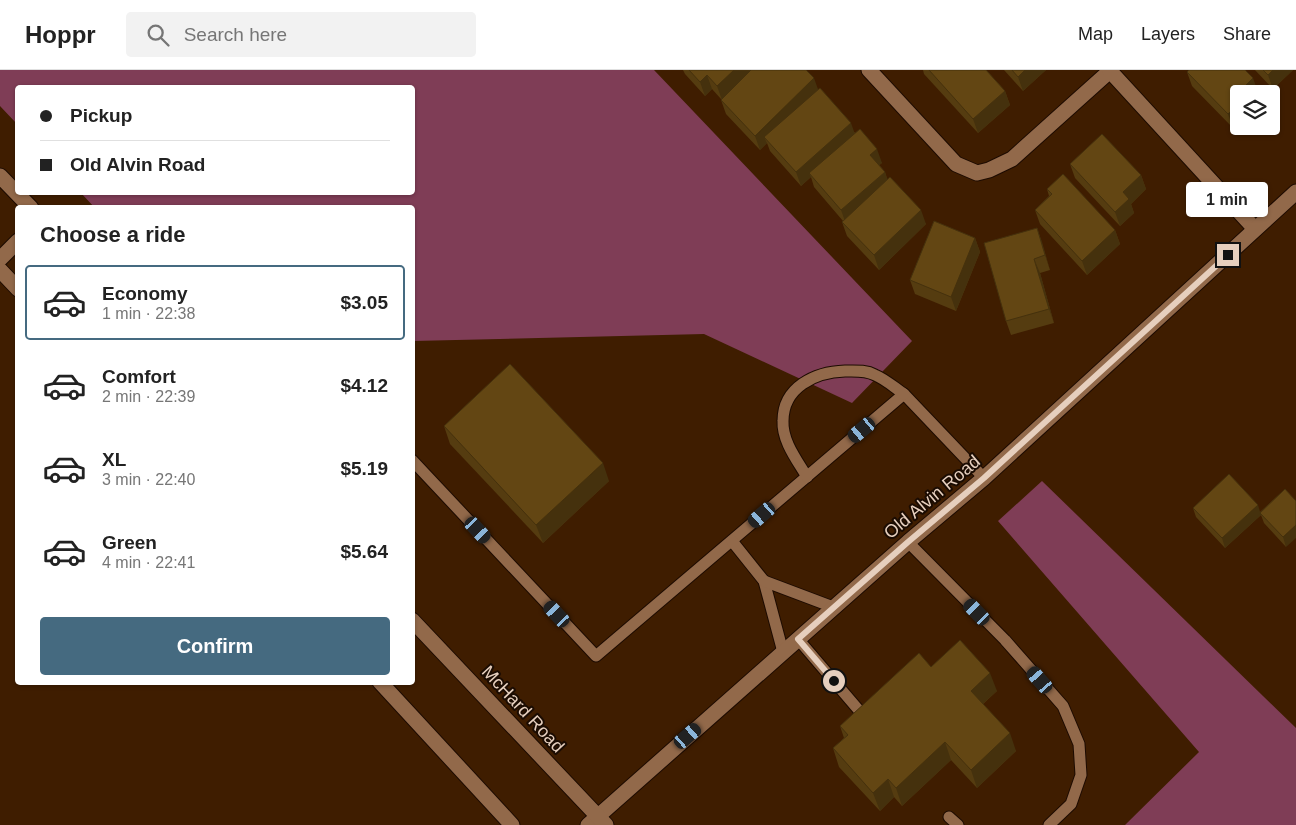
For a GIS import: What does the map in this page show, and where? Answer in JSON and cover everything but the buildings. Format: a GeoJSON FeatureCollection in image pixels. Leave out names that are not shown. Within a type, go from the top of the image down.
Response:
{"type":"FeatureCollection","features":[{"type":"Feature","properties":{"kind":"street"},"geometry":{"type":"LineString","coordinates":[[869,70],[956,164],[977,173],[1012,160],[1110,71],[1255,229]]}},
{"type":"Feature","properties":{"kind":"street"},"geometry":{"type":"LineString","coordinates":[[0,176],[15,191]]}},
{"type":"Feature","properties":{"kind":"street","name":"Old Alvin Road"},"geometry":{"type":"LineString","coordinates":[[597,822],[783,652],[984,478],[1296,192]]}},
{"type":"Feature","properties":{"kind":"street"},"geometry":{"type":"LineString","coordinates":[[18,195],[28,205]]}},
{"type":"Feature","properties":{"kind":"street"},"geometry":{"type":"LineString","coordinates":[[0,259],[15,245]]}},
{"type":"Feature","properties":{"kind":"street"},"geometry":{"type":"LineString","coordinates":[[0,270],[15,286]]}},
{"type":"Feature","properties":{"kind":"street","name":"McHard Road"},"geometry":{"type":"LineString","coordinates":[[415,623],[597,822]]}},
{"type":"Feature","properties":{"kind":"street"},"geometry":{"type":"LineString","coordinates":[[383,685],[512,825]]}},
{"type":"Feature","properties":{"kind":"lane"},"geometry":{"type":"LineString","coordinates":[[807,477],[786,440],[783,422],[785,406],[798,387],[814,376],[859,370],[875,374],[904,394],[984,478]]}},
{"type":"Feature","properties":{"kind":"lane"},"geometry":{"type":"LineString","coordinates":[[415,463],[596,656],[904,394]]}},
{"type":"Feature","properties":{"kind":"lane"},"geometry":{"type":"LineString","coordinates":[[732,541],[764,581],[783,652]]}},
{"type":"Feature","properties":{"kind":"lane"},"geometry":{"type":"LineString","coordinates":[[908,542],[1005,640],[1063,706],[1079,744],[1081,776],[1071,804],[1049,825]]}},
{"type":"Feature","properties":{"kind":"lane"},"geometry":{"type":"LineString","coordinates":[[764,581],[834,607]]}},
{"type":"Feature","properties":{"kind":"lane"},"geometry":{"type":"LineString","coordinates":[[798,639],[870,723]]}},
{"type":"Feature","properties":{"kind":"shaded area"},"geometry":{"type":"Polygon","coordinates":[[[0,70],[654,70],[912,341],[852,403],[704,334],[415,341],[415,205],[92,205],[83,195],[415,195],[415,85],[15,85],[15,122],[0,106],[0,70]]]}},
{"type":"Feature","properties":{"kind":"shaded area"},"geometry":{"type":"Polygon","coordinates":[[[1042,481],[1296,728],[1296,825],[1125,825],[1199,752],[998,521],[1042,481]]]}},
{"type":"Feature","properties":{"kind":"route"},"geometry":{"type":"LineString","coordinates":[[834,681],[798,639],[984,478],[1228,255]]}}]}
